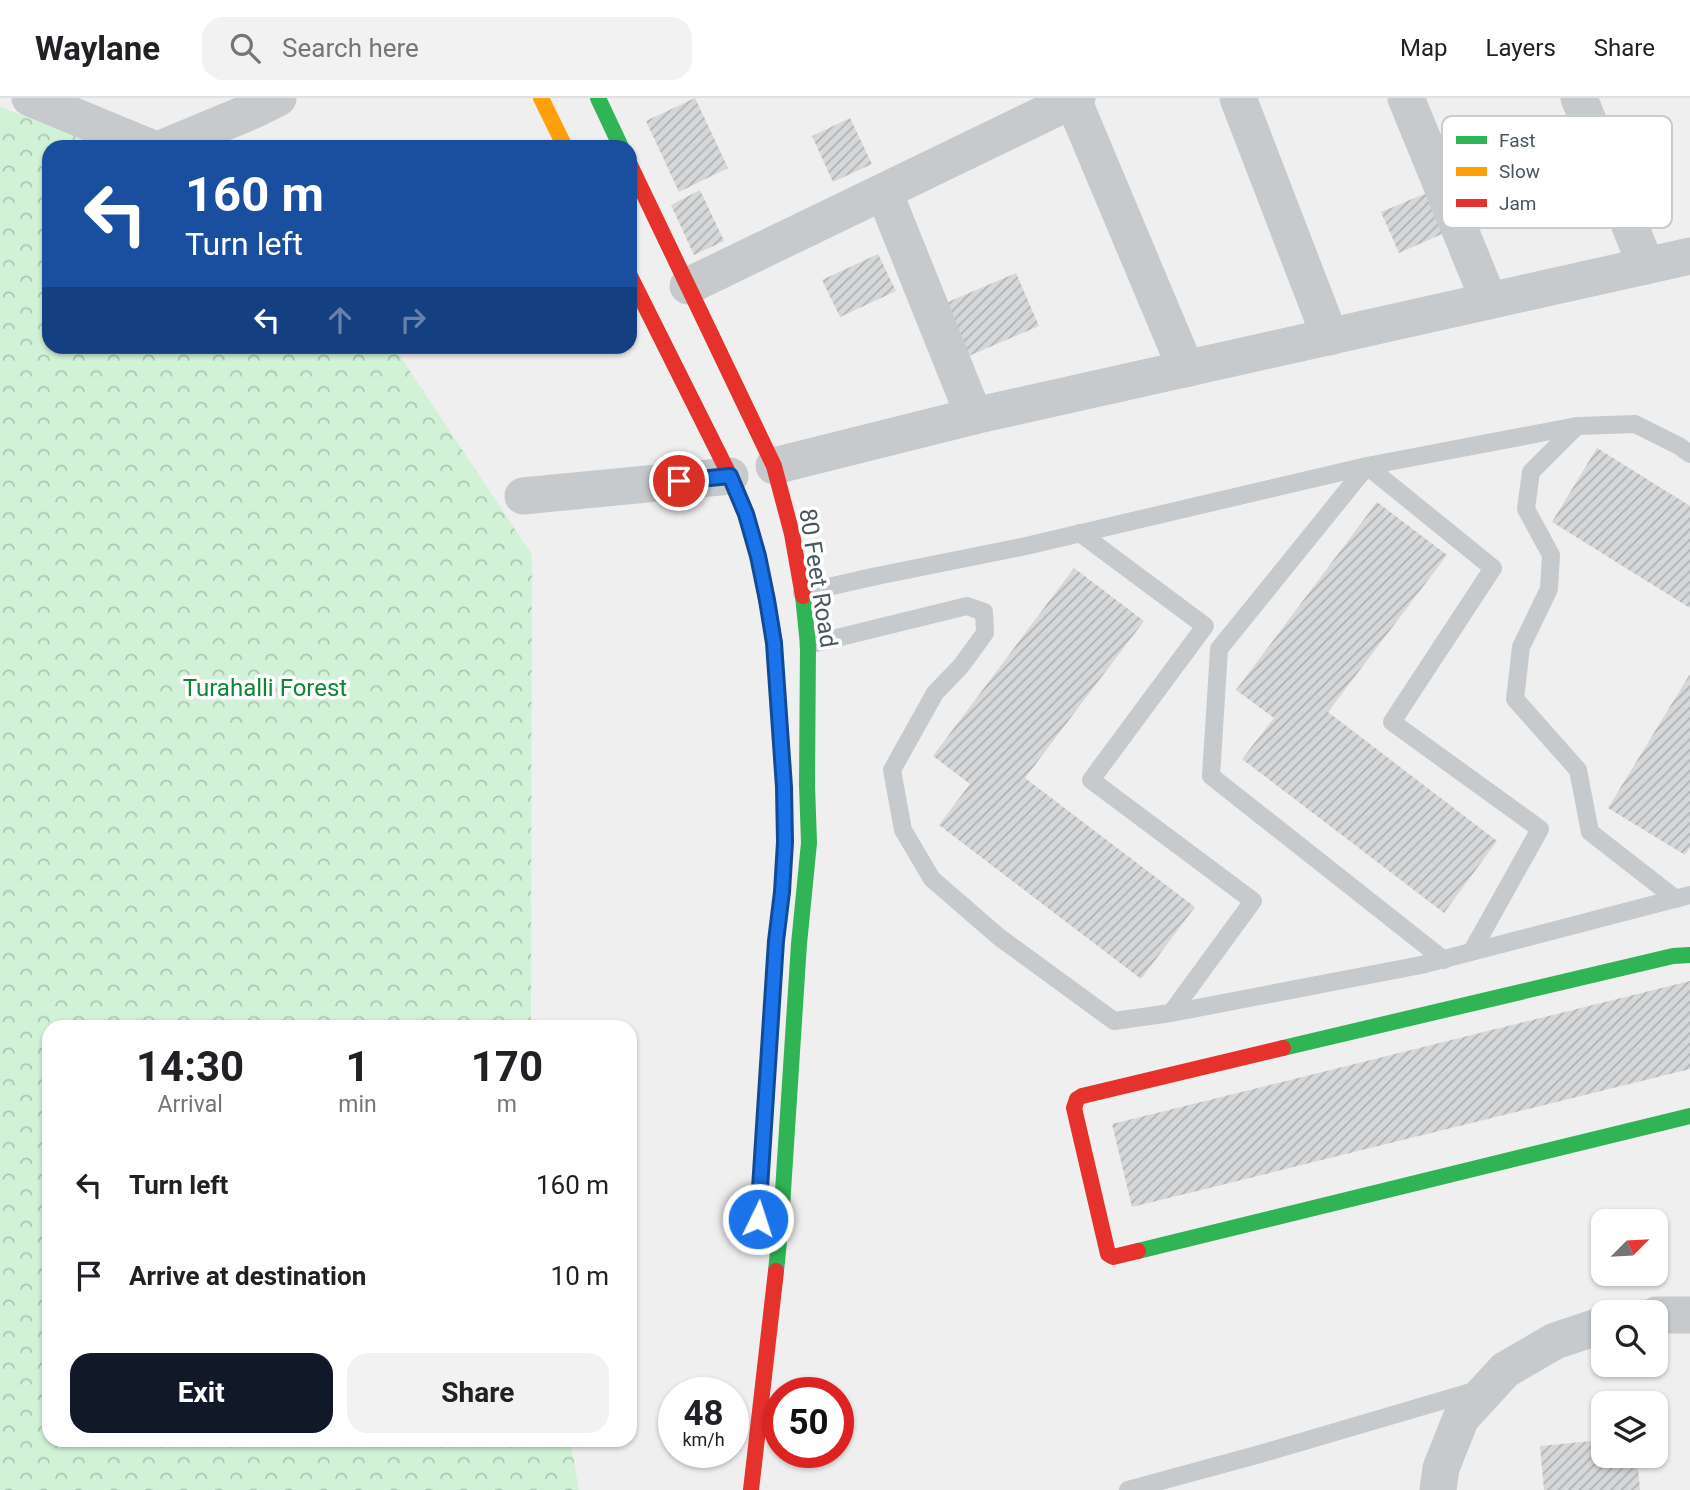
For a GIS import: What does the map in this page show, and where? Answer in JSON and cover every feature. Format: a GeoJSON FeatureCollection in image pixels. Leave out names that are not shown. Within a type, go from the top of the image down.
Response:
{"type":"FeatureCollection","features":[{"type":"Feature","properties":{"kind":"main road"},"geometry":{"type":"LineString","coordinates":[[541,98],[554,111],[563,140]]}},
{"type":"Feature","properties":{"kind":"main road"},"geometry":{"type":"LineString","coordinates":[[598,98],[618,140]]}},
{"type":"Feature","properties":{"kind":"main road","name":"80 Feet Road"},"geometry":{"type":"LineString","coordinates":[[637,180],[774,466],[792,534],[808,645],[809,842],[806,894],[789,1011],[781,1222],[751,1490]]}},
{"type":"Feature","properties":{"kind":"main road"},"geometry":{"type":"LineString","coordinates":[[637,290],[730,476],[746,514],[758,556],[774,643],[784,814]]}},
{"type":"Feature","properties":{"kind":"main road"},"geometry":{"type":"LineString","coordinates":[[1690,956],[1673,956],[1082,1096],[1077,1098],[1074,1108],[1108,1254],[1113,1257],[1690,1116]]}},
{"type":"Feature","properties":{"kind":"street"},"geometry":{"type":"LineString","coordinates":[[30,98],[88,111],[137,140]]}},
{"type":"Feature","properties":{"kind":"street"},"geometry":{"type":"LineString","coordinates":[[1238,98],[1330,337]]}},
{"type":"Feature","properties":{"kind":"street"},"geometry":{"type":"LineString","coordinates":[[1406,98],[1442,186]]}},
{"type":"Feature","properties":{"kind":"street"},"geometry":{"type":"LineString","coordinates":[[1579,98],[1586,116]]}},
{"type":"Feature","properties":{"kind":"street"},"geometry":{"type":"LineString","coordinates":[[688,286],[1075,99],[1186,369]]}},
{"type":"Feature","properties":{"kind":"street"},"geometry":{"type":"LineString","coordinates":[[180,140],[260,102]]}},
{"type":"Feature","properties":{"kind":"street"},"geometry":{"type":"LineString","coordinates":[[884,192],[974,416]]}},
{"type":"Feature","properties":{"kind":"street"},"geometry":{"type":"LineString","coordinates":[[1459,228],[1489,301]]}},
{"type":"Feature","properties":{"kind":"street"},"geometry":{"type":"LineString","coordinates":[[1631,228],[1646,266]]}},
{"type":"Feature","properties":{"kind":"street"},"geometry":{"type":"LineString","coordinates":[[774,466],[974,416],[1690,256]]}},
{"type":"Feature","properties":{"kind":"street"},"geometry":{"type":"LineString","coordinates":[[523,496],[730,476]]}},
{"type":"Feature","properties":{"kind":"street"},"geometry":{"type":"LineString","coordinates":[[1668,1313],[1690,1315]]}},
{"type":"Feature","properties":{"kind":"street"},"geometry":{"type":"LineString","coordinates":[[1438,1490],[1441,1468],[1461,1418],[1477,1390],[1555,1341],[1591,1329]]}},
{"type":"Feature","properties":{"kind":"lane"},"geometry":{"type":"LineString","coordinates":[[802,593],[872,576],[1026,546],[1367,466],[1577,426],[1635,424],[1690,454]]}},
{"type":"Feature","properties":{"kind":"lane"},"geometry":{"type":"LineString","coordinates":[[1577,426],[1531,472],[1526,509],[1551,555],[1549,589],[1521,647],[1515,699],[1578,770],[1590,832],[1683,897]]}},
{"type":"Feature","properties":{"kind":"lane"},"geometry":{"type":"LineString","coordinates":[[1367,466],[1493,568],[1392,722],[1540,830],[1472,951]]}},
{"type":"Feature","properties":{"kind":"lane"},"geometry":{"type":"LineString","coordinates":[[1367,466],[1219,649],[1211,776],[1444,960]]}},
{"type":"Feature","properties":{"kind":"lane"},"geometry":{"type":"LineString","coordinates":[[1080,533],[1205,626],[1091,780],[1253,901],[1171,1013]]}},
{"type":"Feature","properties":{"kind":"lane"},"geometry":{"type":"LineString","coordinates":[[808,645],[967,606],[984,612],[985,633],[961,666],[934,693],[892,771],[903,830],[932,879],[999,937],[1114,1021],[1171,1013],[1444,960],[1683,897]]}},
{"type":"Feature","properties":{"kind":"lane"},"geometry":{"type":"LineString","coordinates":[[1128,1490],[1477,1390]]}},
{"type":"Feature","properties":{"kind":"green space","name":"Turahalli Forest"},"geometry":{"type":"Polygon","coordinates":[[[0,107],[87,140],[42,140],[42,354],[399,354],[532,555],[531,1020],[42,1020],[42,1447],[571,1447],[579,1490],[0,1490],[0,107]]]}},
{"type":"Feature","properties":{"kind":"building"},"geometry":{"type":"Polygon","coordinates":[[[695,98],[728,168],[679,192],[646,121],[695,98]]]}},
{"type":"Feature","properties":{"kind":"building"},"geometry":{"type":"Polygon","coordinates":[[[850,118],[872,164],[833,182],[812,136],[850,118]]]}},
{"type":"Feature","properties":{"kind":"building"},"geometry":{"type":"Polygon","coordinates":[[[700,190],[724,241],[694,255],[671,205],[700,190]]]}},
{"type":"Feature","properties":{"kind":"building"},"geometry":{"type":"Polygon","coordinates":[[[1434,190],[1442,209],[1442,228],[1451,230],[1399,253],[1381,212],[1434,190]]]}},
{"type":"Feature","properties":{"kind":"building"},"geometry":{"type":"Polygon","coordinates":[[[878,254],[896,291],[840,317],[822,280],[878,254]]]}},
{"type":"Feature","properties":{"kind":"building"},"geometry":{"type":"Polygon","coordinates":[[[1016,273],[1039,326],[964,358],[941,305],[1016,273]]]}},
{"type":"Feature","properties":{"kind":"building"},"geometry":{"type":"Polygon","coordinates":[[[1597,448],[1690,506],[1690,608],[1552,522],[1597,448]]]}},
{"type":"Feature","properties":{"kind":"building"},"geometry":{"type":"Polygon","coordinates":[[[1377,502],[1447,555],[1328,712],[1497,841],[1444,913],[1242,759],[1274,718],[1236,690],[1377,502]]]}},
{"type":"Feature","properties":{"kind":"building"},"geometry":{"type":"Polygon","coordinates":[[[1074,568],[1144,621],[1025,778],[1195,907],[1141,979],[939,825],[970,784],[933,756],[1074,568]]]}},
{"type":"Feature","properties":{"kind":"building"},"geometry":{"type":"Polygon","coordinates":[[[1690,674],[1690,847],[1685,855],[1608,808],[1690,674]]]}},
{"type":"Feature","properties":{"kind":"building"},"geometry":{"type":"Polygon","coordinates":[[[1690,981],[1690,1069],[1132,1207],[1112,1124],[1690,981]]]}},
{"type":"Feature","properties":{"kind":"building"},"geometry":{"type":"Polygon","coordinates":[[[1591,1441],[1591,1468],[1638,1468],[1640,1490],[1544,1490],[1540,1446],[1591,1441]]]}},
{"type":"Feature","properties":{"kind":"traffic: fast"},"geometry":{"type":"LineString","coordinates":[[598,98],[618,140]]}},
{"type":"Feature","properties":{"kind":"traffic: fast"},"geometry":{"type":"LineString","coordinates":[[776,1271],[799,944],[809,843],[808,645],[803,596]]}},
{"type":"Feature","properties":{"kind":"traffic: fast"},"geometry":{"type":"LineString","coordinates":[[1283,1048],[1673,956],[1690,955]]}},
{"type":"Feature","properties":{"kind":"traffic: fast"},"geometry":{"type":"LineString","coordinates":[[1138,1251],[1690,1116]]}},
{"type":"Feature","properties":{"kind":"traffic: slow"},"geometry":{"type":"LineString","coordinates":[[541,98],[562,140]]}},
{"type":"Feature","properties":{"kind":"traffic: slow"},"geometry":{"type":"LineString","coordinates":[[771,624],[784,793]]}},
{"type":"Feature","properties":{"kind":"traffic: jam"},"geometry":{"type":"LineString","coordinates":[[637,180],[774,466],[792,534],[803,596]]}},
{"type":"Feature","properties":{"kind":"traffic: jam"},"geometry":{"type":"LineString","coordinates":[[637,290],[730,476],[746,514],[758,556],[771,624]]}},
{"type":"Feature","properties":{"kind":"traffic: jam"},"geometry":{"type":"LineString","coordinates":[[1138,1251],[1113,1257],[1108,1254],[1074,1108],[1077,1099],[1283,1048]]}},
{"type":"Feature","properties":{"kind":"traffic: jam"},"geometry":{"type":"LineString","coordinates":[[751,1490],[776,1271]]}},
{"type":"Feature","properties":{"kind":"route"},"geometry":{"type":"LineString","coordinates":[[679,481],[730,476],[746,514],[758,556],[774,643],[785,842],[758,1219]]}}]}
